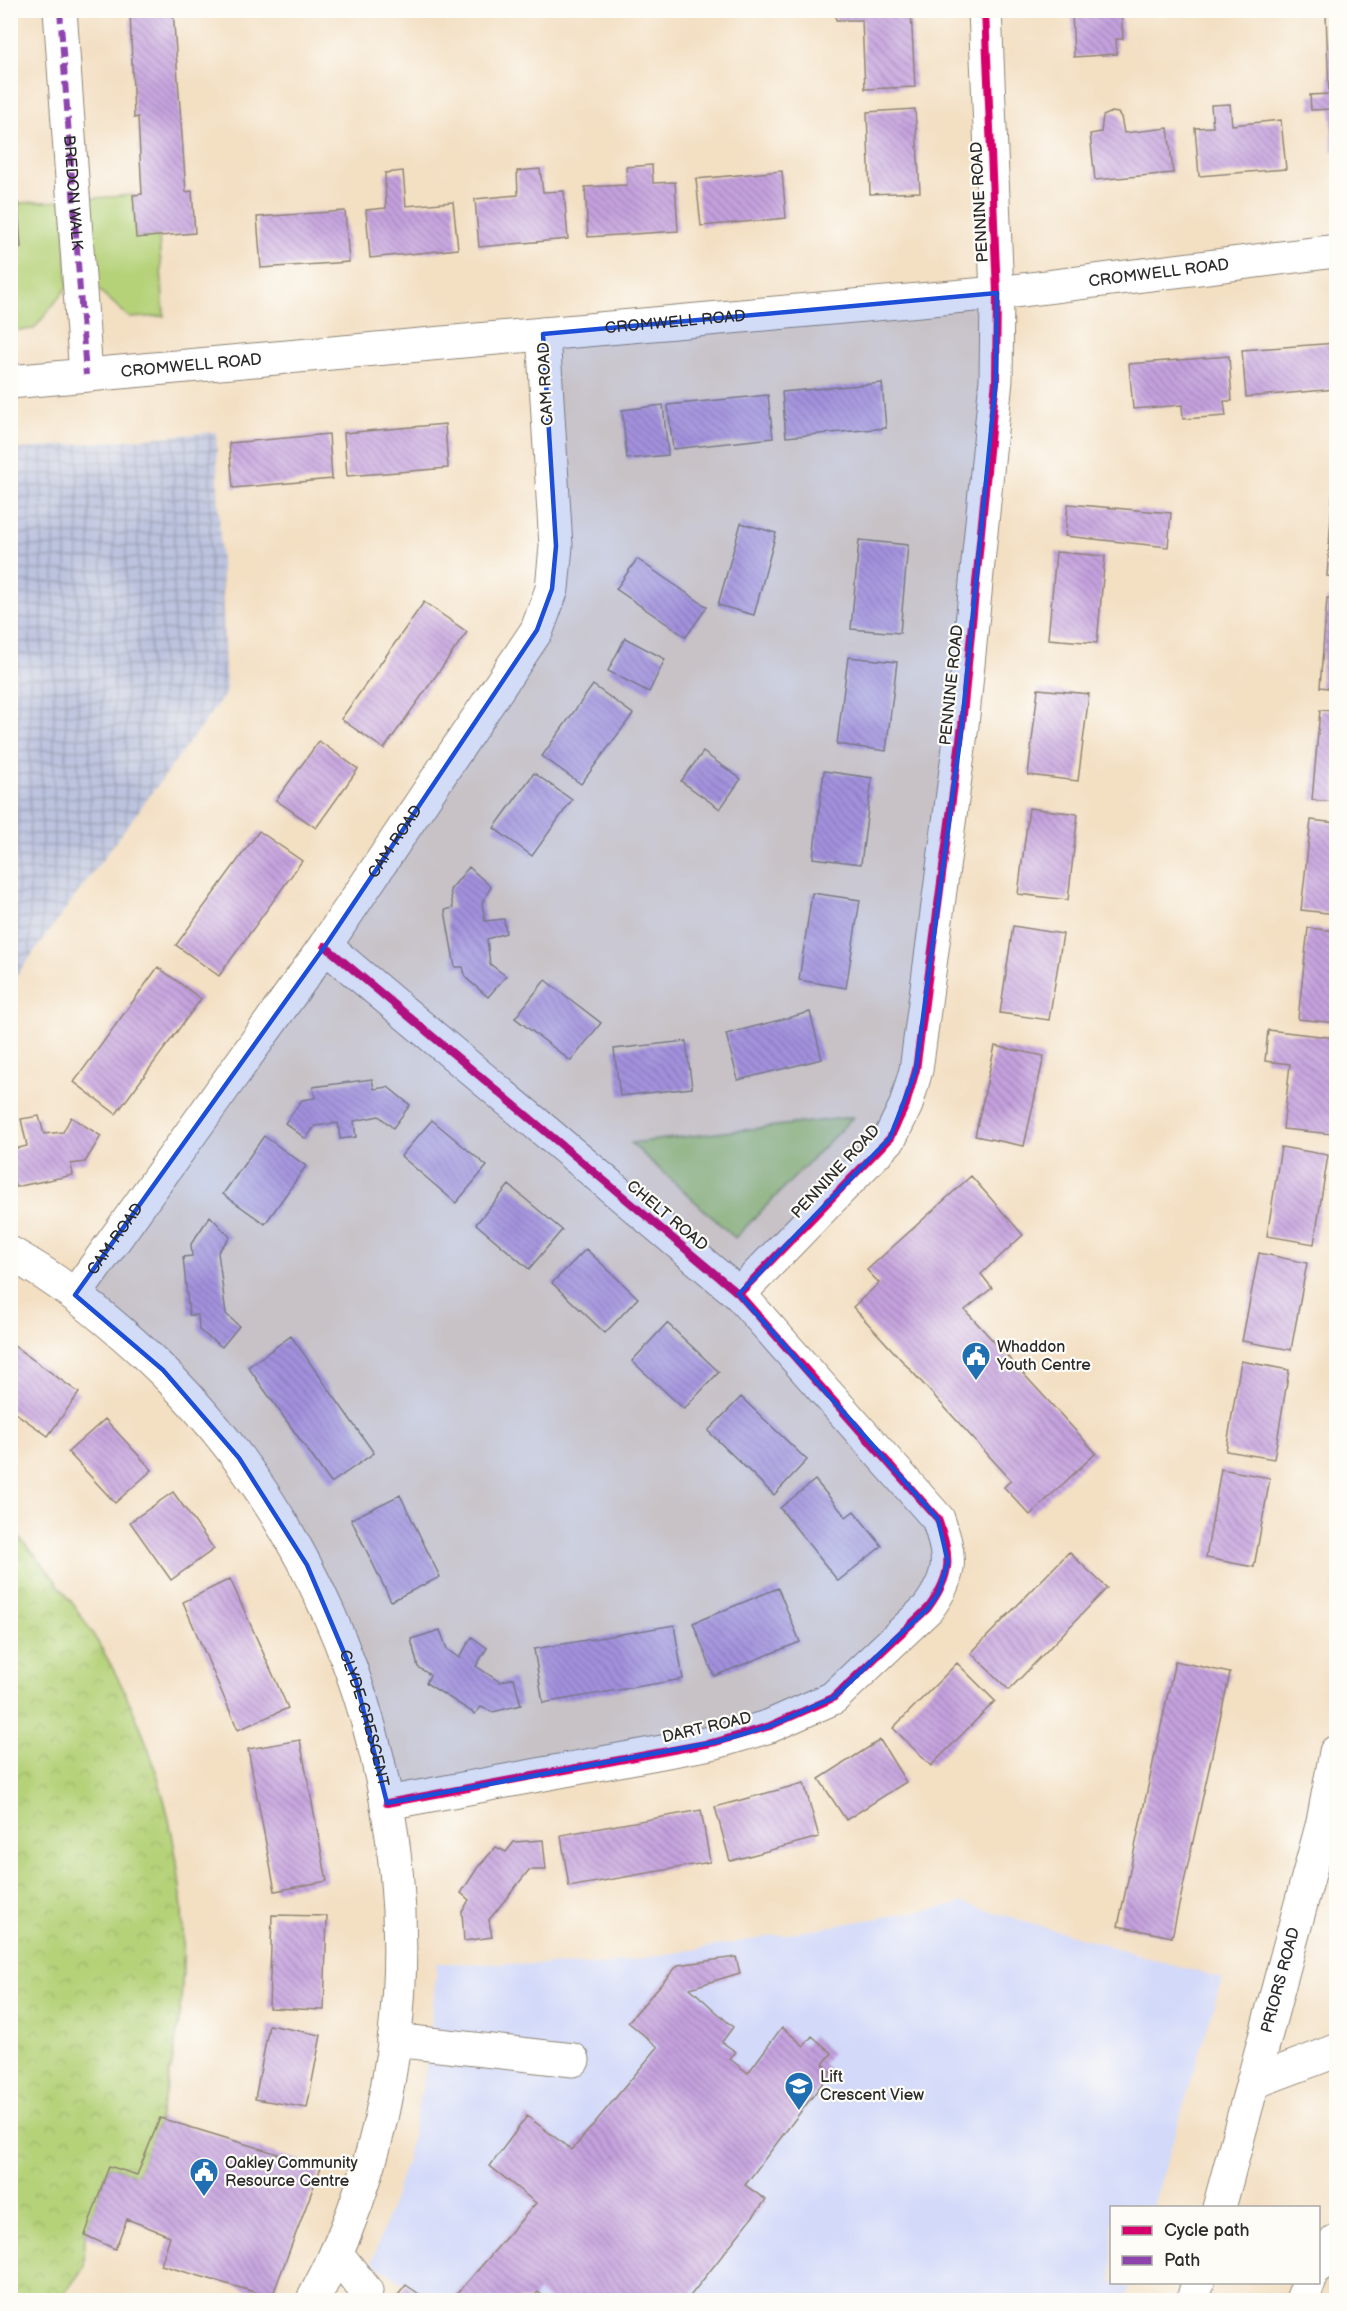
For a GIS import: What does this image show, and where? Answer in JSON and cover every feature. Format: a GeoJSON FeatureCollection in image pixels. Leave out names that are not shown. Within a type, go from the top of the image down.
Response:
{"type":"FeatureCollection","features":[{"type":"Feature","properties":{"kind":"street","name":"BREDON WALK"},"geometry":{"type":"LineString","coordinates":[[60,10],[87,375]]}},
{"type":"Feature","properties":{"kind":"street","name":"PENNINE ROAD"},"geometry":{"type":"LineString","coordinates":[[739,1294],[890,1138],[906,1105],[916,1070],[962,725],[996,380],[997,293],[985,10]]}},
{"type":"Feature","properties":{"kind":"street","name":"CROMWELL ROAD"},"geometry":{"type":"LineString","coordinates":[[10,382],[997,293],[1336,251]]}},
{"type":"Feature","properties":{"kind":"street","name":"CAM ROAD"},"geometry":{"type":"LineString","coordinates":[[75,1295],[325,946],[537,630],[546,610],[554,578],[556,546],[543,334]]}},
{"type":"Feature","properties":{"kind":"street","name":"CHELT ROAD"},"geometry":{"type":"LineString","coordinates":[[325,946],[739,1294],[938,1520],[947,1547]]}},
{"type":"Feature","properties":{"kind":"street","name":"CLYDE CRESCENT"},"geometry":{"type":"LineString","coordinates":[[10,1253],[75,1295],[120,1331],[203,1413],[239,1458],[275,1510],[307,1565],[334,1622],[359,1691],[374,1742],[396,1862],[399,1981],[394,2040],[373,2148],[357,2201],[313,2301]]}},
{"type":"Feature","properties":{"kind":"street","name":"DART ROAD"},"geometry":{"type":"LineString","coordinates":[[387,1803],[716,1742],[802,1714],[833,1698],[928,1608],[938,1594],[945,1577],[948,1562],[947,1547]]}},
{"type":"Feature","properties":{"kind":"street","name":"PRIORS ROAD"},"geometry":{"type":"LineString","coordinates":[[1220,2206],[1330,1823],[1336,1752]]}},
{"type":"Feature","properties":{"kind":"street"},"geometry":{"type":"LineString","coordinates":[[394,2040],[573,2060]]}},
{"type":"Feature","properties":{"kind":"street"},"geometry":{"type":"LineString","coordinates":[[1254,2082],[1336,2051]]}},
{"type":"Feature","properties":{"kind":"street"},"geometry":{"type":"LineString","coordinates":[[1320,2263],[1336,2241]]}},
{"type":"Feature","properties":{"kind":"street"},"geometry":{"type":"LineString","coordinates":[[336,2253],[366,2291],[364,2301]]}},
{"type":"Feature","properties":{"kind":"street"},"geometry":{"type":"LineString","coordinates":[[1193,2301],[1198,2284]]}},
{"type":"Feature","properties":{"kind":"street"},"geometry":{"type":"LineString","coordinates":[[1302,2301],[1310,2284]]}},
{"type":"Feature","properties":{"kind":"highlighted area"},"geometry":{"type":"Polygon","coordinates":[[[997,293],[996,380],[962,725],[916,1070],[890,1138],[739,1294],[938,1519],[948,1562],[938,1594],[928,1608],[833,1698],[770,1726],[716,1742],[387,1803],[356,1681],[307,1565],[239,1458],[163,1370],[75,1295],[325,946],[537,630],[552,589],[556,546],[543,334],[997,293]]]}},
{"type":"Feature","properties":{"kind":"shaded area"},"geometry":{"type":"Polygon","coordinates":[[[216,432],[226,693],[11,983],[11,450],[216,432]]]}},
{"type":"Feature","properties":{"kind":"shaded area","name":"Lift Crescent View"},"geometry":{"type":"Polygon","coordinates":[[[960,1902],[1222,1979],[1153,2206],[1110,2206],[1110,2284],[1131,2284],[1126,2300],[428,2300],[372,2262],[406,2162],[427,2063],[437,1963],[603,1965],[955,1905],[960,1902]]]}},
{"type":"Feature","properties":{"kind":"green space"},"geometry":{"type":"Polygon","coordinates":[[[133,195],[136,237],[159,236],[164,316],[130,318],[90,282],[85,199],[133,195]]]}},
{"type":"Feature","properties":{"kind":"green space"},"geometry":{"type":"Polygon","coordinates":[[[63,201],[68,286],[34,329],[11,331],[11,248],[21,247],[18,203],[63,201]]]}},
{"type":"Feature","properties":{"kind":"green space"},"geometry":{"type":"Polygon","coordinates":[[[853,1117],[735,1238],[631,1143],[853,1117]]]}},
{"type":"Feature","properties":{"kind":"green space"},"geometry":{"type":"Polygon","coordinates":[[[10,1528],[63,1590],[106,1657],[140,1728],[164,1801],[179,1877],[183,1955],[177,2035],[158,2123],[137,2175],[109,2166],[85,2235],[84,2267],[60,2300],[11,2300],[10,1528]]]}},
{"type":"Feature","properties":{"kind":"building"},"geometry":{"type":"Polygon","coordinates":[[[130,10],[173,10],[186,192],[192,191],[195,233],[136,238],[133,195],[142,194],[138,117],[134,118],[130,10]]]}},
{"type":"Feature","properties":{"kind":"building"},"geometry":{"type":"Polygon","coordinates":[[[835,10],[911,10],[915,87],[865,89],[862,20],[836,20],[835,10]]]}},
{"type":"Feature","properties":{"kind":"building"},"geometry":{"type":"Polygon","coordinates":[[[1072,10],[1121,10],[1123,39],[1116,39],[1117,54],[1074,57],[1072,10]]]}},
{"type":"Feature","properties":{"kind":"building"},"geometry":{"type":"Polygon","coordinates":[[[1326,14],[1336,14],[1336,151],[1332,151],[1331,109],[1311,110],[1310,95],[1329,94],[1326,14]]]}},
{"type":"Feature","properties":{"kind":"building"},"geometry":{"type":"Polygon","coordinates":[[[1230,104],[1232,125],[1281,120],[1286,169],[1199,176],[1195,128],[1213,127],[1211,105],[1230,104]]]}},
{"type":"Feature","properties":{"kind":"building"},"geometry":{"type":"Polygon","coordinates":[[[915,109],[920,192],[870,194],[867,112],[915,109]]]}},
{"type":"Feature","properties":{"kind":"building"},"geometry":{"type":"Polygon","coordinates":[[[1112,112],[1118,113],[1121,117],[1124,133],[1168,128],[1173,173],[1095,180],[1090,134],[1101,132],[1103,116],[1112,112]]]}},
{"type":"Feature","properties":{"kind":"building"},"geometry":{"type":"Polygon","coordinates":[[[652,165],[653,183],[675,182],[678,231],[588,237],[585,187],[627,185],[626,167],[652,165]]]}},
{"type":"Feature","properties":{"kind":"building"},"geometry":{"type":"Polygon","coordinates":[[[540,169],[543,192],[564,191],[568,239],[479,247],[475,199],[518,195],[517,171],[540,169]]]}},
{"type":"Feature","properties":{"kind":"building"},"geometry":{"type":"Polygon","coordinates":[[[403,171],[406,206],[453,202],[458,249],[370,258],[366,210],[386,208],[385,173],[403,171]]]}},
{"type":"Feature","properties":{"kind":"building"},"geometry":{"type":"Polygon","coordinates":[[[782,171],[786,218],[701,226],[696,179],[782,171]]]}},
{"type":"Feature","properties":{"kind":"building"},"geometry":{"type":"Polygon","coordinates":[[[18,203],[21,247],[10,248],[10,204],[18,203]]]}},
{"type":"Feature","properties":{"kind":"building"},"geometry":{"type":"Polygon","coordinates":[[[345,211],[349,262],[261,268],[257,217],[345,211]]]}},
{"type":"Feature","properties":{"kind":"building"},"geometry":{"type":"Polygon","coordinates":[[[1336,343],[1336,389],[1246,397],[1242,350],[1336,343]]]}},
{"type":"Feature","properties":{"kind":"building"},"geometry":{"type":"Polygon","coordinates":[[[1229,356],[1232,401],[1224,401],[1226,416],[1183,419],[1182,405],[1133,409],[1129,364],[1229,356]]]}},
{"type":"Feature","properties":{"kind":"building"},"geometry":{"type":"Polygon","coordinates":[[[882,383],[886,428],[786,437],[782,392],[882,383]]]}},
{"type":"Feature","properties":{"kind":"building"},"geometry":{"type":"Polygon","coordinates":[[[768,395],[773,438],[673,449],[668,405],[768,395]]]}},
{"type":"Feature","properties":{"kind":"building"},"geometry":{"type":"Polygon","coordinates":[[[663,405],[668,455],[627,459],[622,410],[663,405]]]}},
{"type":"Feature","properties":{"kind":"building"},"geometry":{"type":"Polygon","coordinates":[[[445,424],[448,468],[347,476],[344,433],[445,424]]]}},
{"type":"Feature","properties":{"kind":"building"},"geometry":{"type":"Polygon","coordinates":[[[329,434],[332,479],[233,488],[229,443],[329,434]]]}},
{"type":"Feature","properties":{"kind":"building"},"geometry":{"type":"Polygon","coordinates":[[[1333,487],[1336,487],[1336,577],[1327,576],[1333,487]]]}},
{"type":"Feature","properties":{"kind":"building"},"geometry":{"type":"Polygon","coordinates":[[[1068,504],[1171,513],[1168,547],[1065,536],[1068,504]]]}},
{"type":"Feature","properties":{"kind":"building"},"geometry":{"type":"Polygon","coordinates":[[[741,523],[776,533],[754,615],[718,605],[741,523]]]}},
{"type":"Feature","properties":{"kind":"building"},"geometry":{"type":"Polygon","coordinates":[[[859,540],[908,545],[900,633],[851,629],[859,540]]]}},
{"type":"Feature","properties":{"kind":"building"},"geometry":{"type":"Polygon","coordinates":[[[1056,552],[1105,556],[1097,643],[1048,639],[1056,552]]]}},
{"type":"Feature","properties":{"kind":"building"},"geometry":{"type":"Polygon","coordinates":[[[637,559],[707,607],[686,637],[616,589],[637,559]]]}},
{"type":"Feature","properties":{"kind":"building"},"geometry":{"type":"Polygon","coordinates":[[[1327,598],[1336,599],[1336,689],[1320,687],[1327,598]]]}},
{"type":"Feature","properties":{"kind":"building"},"geometry":{"type":"Polygon","coordinates":[[[424,602],[467,632],[384,749],[341,719],[424,602]]]}},
{"type":"Feature","properties":{"kind":"building"},"geometry":{"type":"Polygon","coordinates":[[[625,638],[665,659],[649,692],[608,671],[625,638]]]}},
{"type":"Feature","properties":{"kind":"building"},"geometry":{"type":"Polygon","coordinates":[[[848,657],[897,662],[886,751],[837,744],[848,657]]]}},
{"type":"Feature","properties":{"kind":"building"},"geometry":{"type":"Polygon","coordinates":[[[593,685],[633,714],[581,784],[542,756],[593,685]]]}},
{"type":"Feature","properties":{"kind":"building"},"geometry":{"type":"Polygon","coordinates":[[[1038,689],[1089,694],[1078,781],[1028,775],[1038,689]]]}},
{"type":"Feature","properties":{"kind":"building"},"geometry":{"type":"Polygon","coordinates":[[[1320,710],[1336,711],[1336,802],[1312,800],[1320,710]]]}},
{"type":"Feature","properties":{"kind":"building"},"geometry":{"type":"Polygon","coordinates":[[[319,741],[358,769],[316,828],[276,800],[319,741]]]}},
{"type":"Feature","properties":{"kind":"building"},"geometry":{"type":"Polygon","coordinates":[[[703,752],[741,779],[720,809],[681,781],[703,752]]]}},
{"type":"Feature","properties":{"kind":"building"},"geometry":{"type":"Polygon","coordinates":[[[824,771],[872,778],[861,864],[813,858],[824,771]]]}},
{"type":"Feature","properties":{"kind":"building"},"geometry":{"type":"Polygon","coordinates":[[[534,773],[572,800],[532,856],[494,828],[534,773]]]}},
{"type":"Feature","properties":{"kind":"building"},"geometry":{"type":"Polygon","coordinates":[[[1029,808],[1078,814],[1068,900],[1018,894],[1029,808]]]}},
{"type":"Feature","properties":{"kind":"building"},"geometry":{"type":"Polygon","coordinates":[[[1311,820],[1336,823],[1336,914],[1301,910],[1311,820]]]}},
{"type":"Feature","properties":{"kind":"building"},"geometry":{"type":"Polygon","coordinates":[[[259,831],[302,861],[219,976],[176,945],[259,831]]]}},
{"type":"Feature","properties":{"kind":"building"},"geometry":{"type":"Polygon","coordinates":[[[469,867],[491,887],[482,903],[485,921],[504,919],[506,933],[487,939],[490,964],[506,976],[488,997],[466,978],[463,967],[455,967],[445,910],[453,908],[450,890],[469,867]]]}},
{"type":"Feature","properties":{"kind":"building"},"geometry":{"type":"Polygon","coordinates":[[[812,893],[860,900],[846,988],[799,980],[812,893]]]}},
{"type":"Feature","properties":{"kind":"building"},"geometry":{"type":"Polygon","coordinates":[[[1013,926],[1063,934],[1049,1020],[1000,1013],[1013,926]]]}},
{"type":"Feature","properties":{"kind":"building"},"geometry":{"type":"Polygon","coordinates":[[[1308,928],[1336,931],[1336,1023],[1298,1019],[1308,928]]]}},
{"type":"Feature","properties":{"kind":"building"},"geometry":{"type":"Polygon","coordinates":[[[158,967],[201,999],[116,1114],[74,1082],[158,967]]]}},
{"type":"Feature","properties":{"kind":"building"},"geometry":{"type":"Polygon","coordinates":[[[545,980],[601,1023],[571,1061],[515,1018],[545,980]]]}},
{"type":"Feature","properties":{"kind":"building"},"geometry":{"type":"Polygon","coordinates":[[[810,1012],[822,1059],[738,1080],[726,1034],[810,1012]]]}},
{"type":"Feature","properties":{"kind":"building"},"geometry":{"type":"Polygon","coordinates":[[[1268,1030],[1336,1038],[1336,1088],[1332,1134],[1283,1129],[1290,1064],[1265,1061],[1268,1030]]]}},
{"type":"Feature","properties":{"kind":"building"},"geometry":{"type":"Polygon","coordinates":[[[686,1041],[692,1088],[620,1096],[614,1049],[686,1041]]]}},
{"type":"Feature","properties":{"kind":"building"},"geometry":{"type":"Polygon","coordinates":[[[995,1046],[1044,1056],[1024,1146],[975,1136],[995,1046]]]}},
{"type":"Feature","properties":{"kind":"building"},"geometry":{"type":"Polygon","coordinates":[[[372,1079],[374,1089],[388,1087],[410,1105],[393,1128],[379,1116],[354,1121],[356,1137],[340,1139],[338,1123],[315,1126],[306,1139],[285,1123],[302,1100],[315,1098],[313,1087],[372,1079]]]}},
{"type":"Feature","properties":{"kind":"building"},"geometry":{"type":"Polygon","coordinates":[[[39,1116],[44,1134],[63,1132],[71,1117],[101,1136],[85,1162],[71,1164],[73,1175],[15,1187],[13,1177],[10,1178],[10,1150],[27,1146],[21,1119],[39,1116]]]}},
{"type":"Feature","properties":{"kind":"building"},"geometry":{"type":"Polygon","coordinates":[[[432,1120],[487,1166],[456,1203],[401,1156],[432,1120]]]}},
{"type":"Feature","properties":{"kind":"building"},"geometry":{"type":"Polygon","coordinates":[[[264,1136],[306,1166],[265,1224],[223,1194],[264,1136]]]}},
{"type":"Feature","properties":{"kind":"building"},"geometry":{"type":"Polygon","coordinates":[[[1281,1147],[1328,1155],[1314,1244],[1267,1236],[1281,1147]]]}},
{"type":"Feature","properties":{"kind":"building","name":"Whaddon Youth Centre"},"geometry":{"type":"Polygon","coordinates":[[[971,1176],[1023,1235],[981,1274],[992,1288],[965,1310],[1096,1453],[1030,1515],[1004,1487],[1011,1480],[853,1307],[879,1283],[867,1270],[971,1176]]]}},
{"type":"Feature","properties":{"kind":"building"},"geometry":{"type":"Polygon","coordinates":[[[509,1185],[562,1230],[529,1269],[476,1224],[509,1185]]]}},
{"type":"Feature","properties":{"kind":"building"},"geometry":{"type":"Polygon","coordinates":[[[210,1216],[230,1237],[218,1252],[226,1314],[239,1326],[222,1347],[199,1330],[198,1315],[189,1315],[183,1257],[192,1256],[191,1244],[210,1216]]]}},
{"type":"Feature","properties":{"kind":"building"},"geometry":{"type":"Polygon","coordinates":[[[586,1249],[638,1298],[605,1333],[552,1283],[586,1249]]]}},
{"type":"Feature","properties":{"kind":"building"},"geometry":{"type":"Polygon","coordinates":[[[1259,1253],[1307,1263],[1291,1350],[1242,1341],[1259,1253]]]}},
{"type":"Feature","properties":{"kind":"building"},"geometry":{"type":"Polygon","coordinates":[[[667,1323],[719,1372],[684,1409],[632,1361],[667,1323]]]}},
{"type":"Feature","properties":{"kind":"building"},"geometry":{"type":"Polygon","coordinates":[[[291,1336],[374,1453],[331,1483],[248,1367],[291,1336]]]}},
{"type":"Feature","properties":{"kind":"building"},"geometry":{"type":"Polygon","coordinates":[[[10,1343],[79,1393],[48,1436],[10,1409],[10,1343]]]}},
{"type":"Feature","properties":{"kind":"building"},"geometry":{"type":"Polygon","coordinates":[[[1241,1361],[1289,1370],[1274,1459],[1226,1451],[1241,1361]]]}},
{"type":"Feature","properties":{"kind":"building"},"geometry":{"type":"Polygon","coordinates":[[[741,1397],[807,1460],[774,1495],[708,1431],[741,1397]]]}},
{"type":"Feature","properties":{"kind":"building"},"geometry":{"type":"Polygon","coordinates":[[[105,1419],[152,1470],[115,1503],[68,1452],[105,1419]]]}},
{"type":"Feature","properties":{"kind":"building"},"geometry":{"type":"Polygon","coordinates":[[[1221,1469],[1270,1478],[1254,1567],[1206,1558],[1221,1469]]]}},
{"type":"Feature","properties":{"kind":"building"},"geometry":{"type":"Polygon","coordinates":[[[815,1480],[846,1517],[854,1511],[882,1546],[838,1581],[780,1508],[815,1480]]]}},
{"type":"Feature","properties":{"kind":"building"},"geometry":{"type":"Polygon","coordinates":[[[173,1492],[214,1549],[171,1580],[130,1522],[173,1492]]]}},
{"type":"Feature","properties":{"kind":"building"},"geometry":{"type":"Polygon","coordinates":[[[400,1495],[440,1577],[391,1601],[351,1519],[400,1495]]]}},
{"type":"Feature","properties":{"kind":"building"},"geometry":{"type":"Polygon","coordinates":[[[1069,1552],[1107,1588],[1009,1690],[971,1653],[1069,1552]]]}},
{"type":"Feature","properties":{"kind":"building"},"geometry":{"type":"Polygon","coordinates":[[[230,1579],[288,1708],[238,1730],[183,1602],[230,1579]]]}},
{"type":"Feature","properties":{"kind":"building"},"geometry":{"type":"Polygon","coordinates":[[[778,1588],[800,1642],[714,1676],[693,1623],[778,1588]]]}},
{"type":"Feature","properties":{"kind":"building"},"geometry":{"type":"Polygon","coordinates":[[[674,1625],[683,1679],[543,1703],[534,1649],[674,1625]]]}},
{"type":"Feature","properties":{"kind":"building"},"geometry":{"type":"Polygon","coordinates":[[[440,1630],[447,1649],[459,1658],[472,1637],[487,1648],[476,1666],[500,1682],[514,1678],[521,1705],[493,1712],[481,1707],[475,1714],[426,1683],[430,1675],[418,1667],[411,1639],[440,1630]]]}},
{"type":"Feature","properties":{"kind":"building"},"geometry":{"type":"Polygon","coordinates":[[[1175,1661],[1230,1673],[1172,1937],[1118,1926],[1175,1661]]]}},
{"type":"Feature","properties":{"kind":"building"},"geometry":{"type":"Polygon","coordinates":[[[957,1663],[995,1701],[931,1766],[893,1728],[957,1663]]]}},
{"type":"Feature","properties":{"kind":"building"},"geometry":{"type":"Polygon","coordinates":[[[300,1740],[327,1881],[275,1891],[248,1749],[300,1740]]]}},
{"type":"Feature","properties":{"kind":"building"},"geometry":{"type":"Polygon","coordinates":[[[880,1740],[906,1782],[846,1820],[819,1779],[880,1740]]]}},
{"type":"Feature","properties":{"kind":"building"},"geometry":{"type":"Polygon","coordinates":[[[804,1783],[819,1837],[730,1861],[715,1807],[804,1783]]]}},
{"type":"Feature","properties":{"kind":"building"},"geometry":{"type":"Polygon","coordinates":[[[701,1810],[710,1862],[569,1887],[561,1835],[701,1810]]]}},
{"type":"Feature","properties":{"kind":"building"},"geometry":{"type":"Polygon","coordinates":[[[543,1840],[546,1870],[529,1870],[489,1920],[492,1937],[464,1941],[462,1912],[469,1900],[461,1893],[478,1867],[496,1847],[506,1852],[514,1842],[543,1840]]]}},
{"type":"Feature","properties":{"kind":"building"},"geometry":{"type":"Polygon","coordinates":[[[272,1915],[327,1916],[324,2010],[269,2008],[272,1915]]]}},
{"type":"Feature","properties":{"kind":"building"},"geometry":{"type":"Polygon","coordinates":[[[736,1957],[740,1973],[690,1988],[733,2027],[722,2042],[736,2052],[730,2059],[748,2073],[782,2027],[804,2046],[812,2036],[832,2053],[823,2064],[831,2072],[745,2185],[766,2200],[687,2300],[549,2300],[538,2292],[531,2300],[452,2300],[536,2203],[490,2166],[527,2116],[572,2150],[658,2047],[628,2022],[678,1965],[736,1957]]]}},
{"type":"Feature","properties":{"kind":"building"},"geometry":{"type":"Polygon","coordinates":[[[269,2025],[321,2035],[307,2108],[255,2099],[269,2025]]]}},
{"type":"Feature","properties":{"kind":"building","name":"Oakley Community Resource Centre"},"geometry":{"type":"Polygon","coordinates":[[[160,2118],[321,2167],[272,2297],[161,2265],[170,2236],[127,2219],[115,2249],[85,2235],[109,2166],[137,2175],[160,2118]]]}},
{"type":"Feature","properties":{"kind":"building"},"geometry":{"type":"Polygon","coordinates":[[[406,2285],[428,2300],[394,2300],[406,2285]]]}},
{"type":"Feature","properties":{"kind":"marked path"},"geometry":{"type":"LineString","coordinates":[[60,10],[86,375]]}},
{"type":"Feature","properties":{"kind":"cycle path"},"geometry":{"type":"LineString","coordinates":[[739,1294],[890,1138],[906,1105],[916,1070],[962,725],[996,380],[997,293],[985,10]]}},
{"type":"Feature","properties":{"kind":"cycle path"},"geometry":{"type":"LineString","coordinates":[[325,946],[739,1294],[938,1519],[947,1555],[946,1575],[928,1608],[833,1698],[770,1726],[716,1742],[387,1803]]}},
{"type":"Feature","properties":{"kind":"place","name":"Whaddon Youth Centre"},"geometry":{"type":"Point","coordinates":[976,1382]}},
{"type":"Feature","properties":{"kind":"place","name":"Lift Crescent View"},"geometry":{"type":"Point","coordinates":[799,2112]}},
{"type":"Feature","properties":{"kind":"place","name":"Oakley Community Resource Centre"},"geometry":{"type":"Point","coordinates":[204,2198]}}]}
